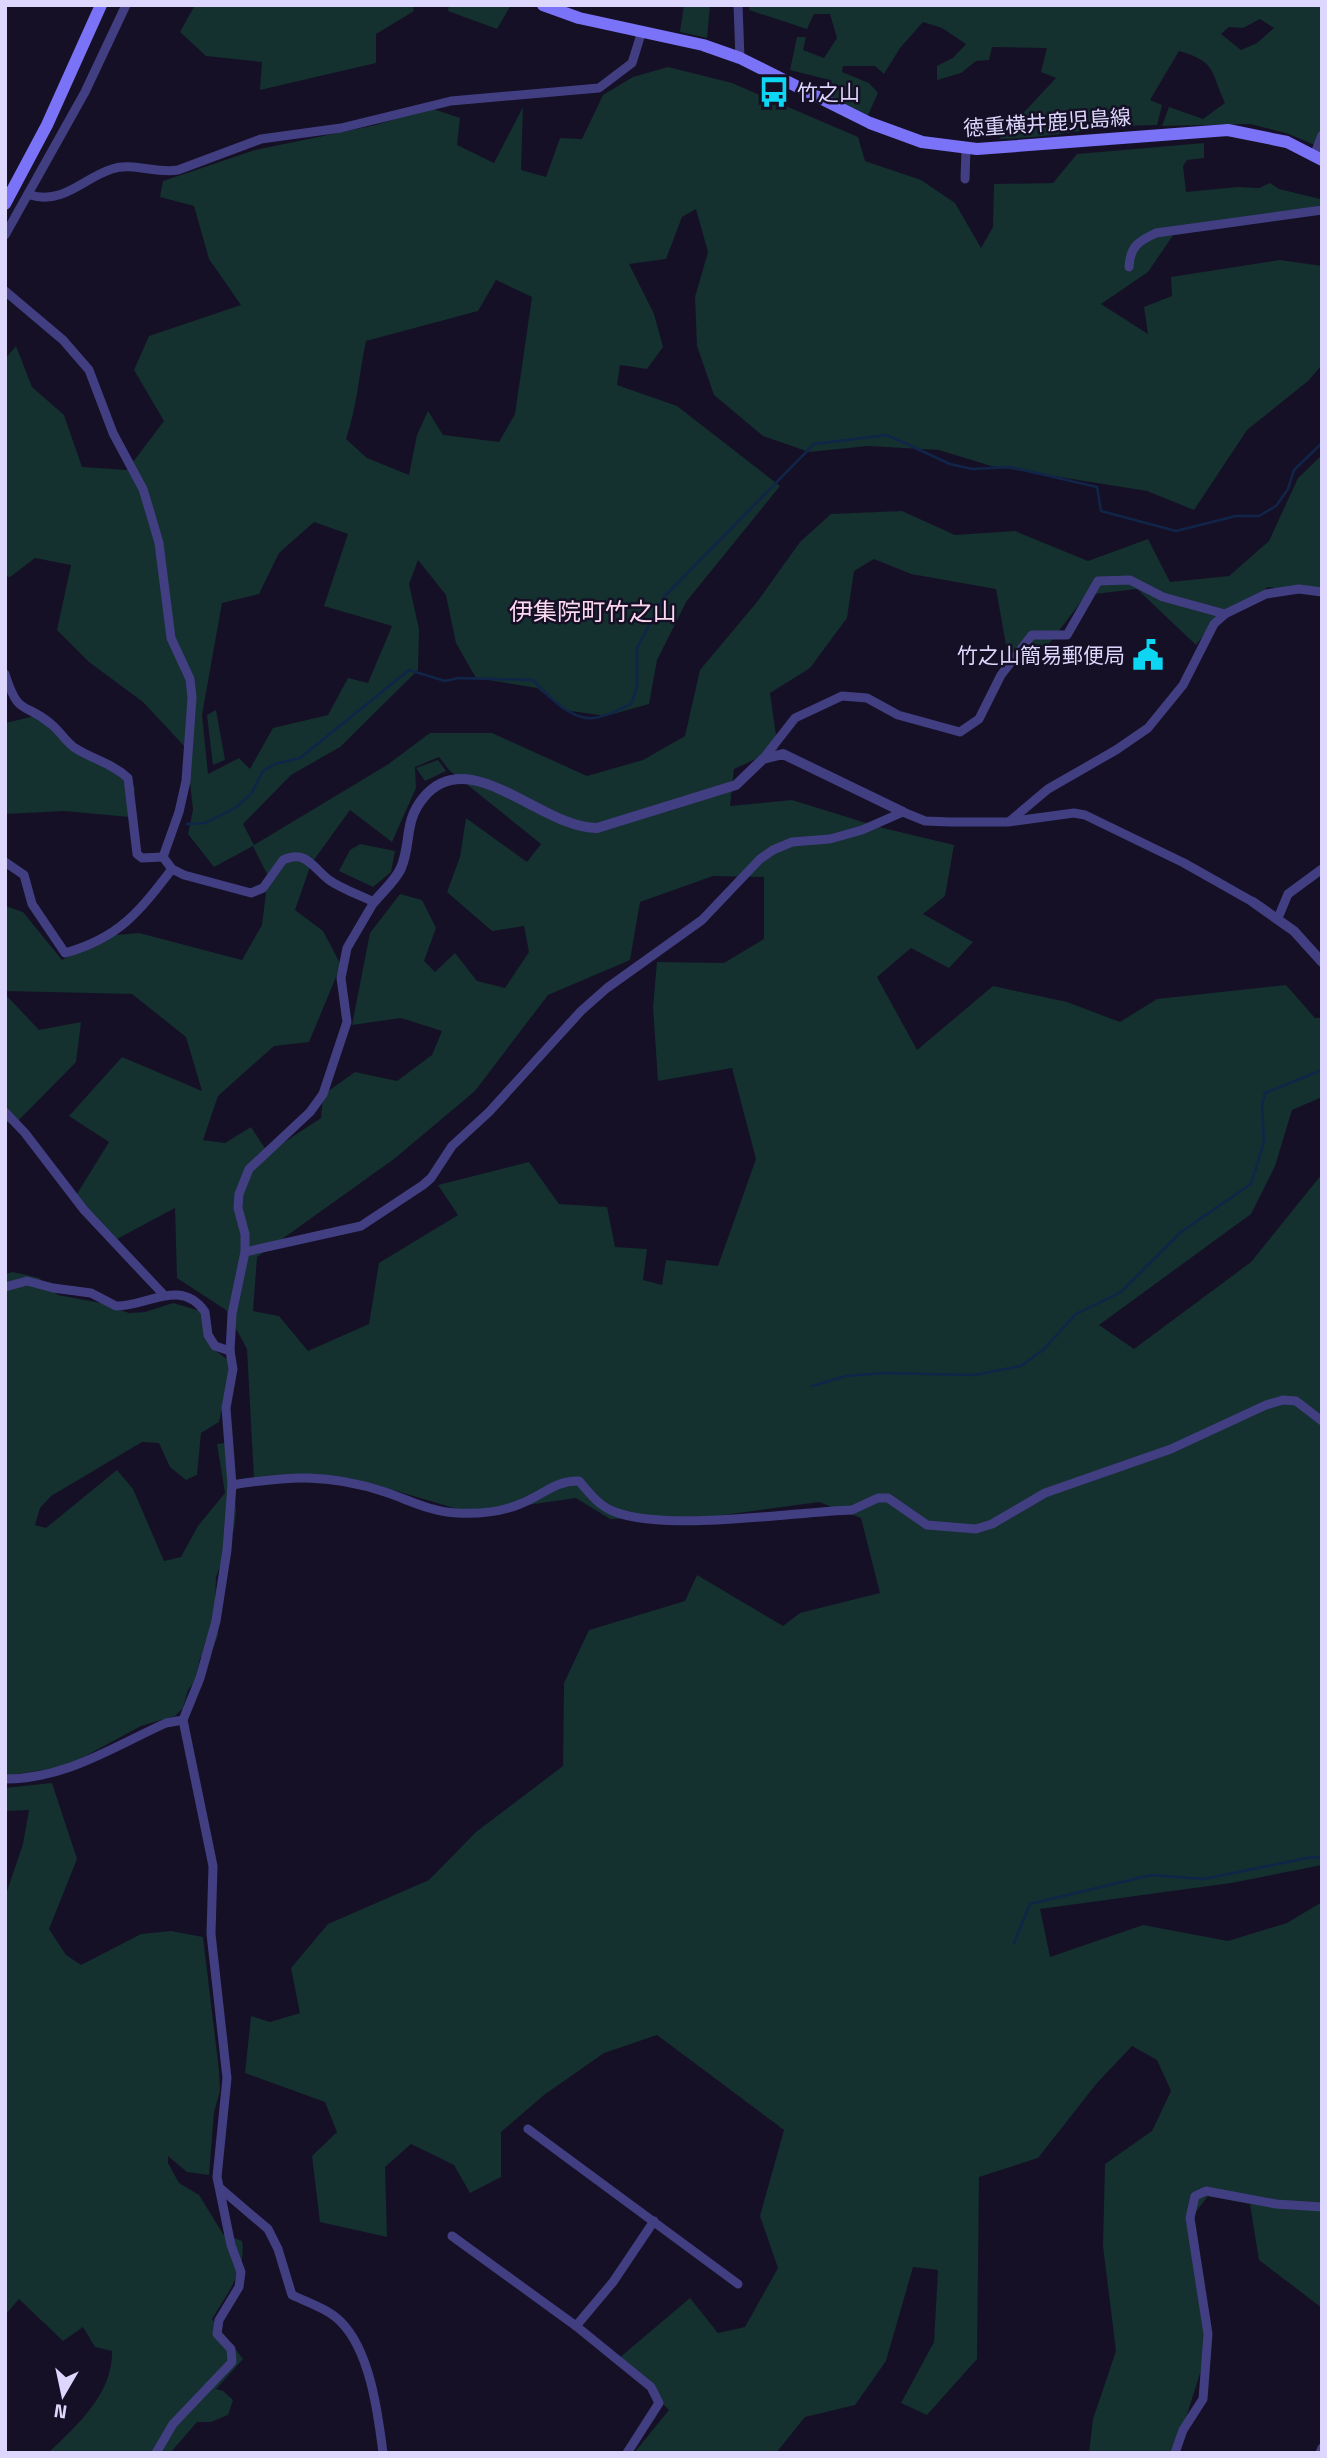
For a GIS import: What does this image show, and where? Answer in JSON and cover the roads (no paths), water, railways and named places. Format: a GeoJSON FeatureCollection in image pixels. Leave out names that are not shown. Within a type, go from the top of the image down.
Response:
{"type":"FeatureCollection","features":[{"type":"Feature","properties":{"kind":"main road"},"geometry":{"type":"LineString","coordinates":[[5,204],[47,125],[101,5]]}},
{"type":"Feature","properties":{"kind":"main road","name":"徳重横井鹿児島線"},"geometry":{"type":"LineString","coordinates":[[543,5],[579,18],[703,45],[740,58],[903,137],[966,148],[1228,130],[1287,142],[1318,158]]}},
{"type":"Feature","properties":{"kind":"street"},"geometry":{"type":"LineString","coordinates":[[5,235],[30,195],[99,66],[126,5]]}},
{"type":"Feature","properties":{"kind":"street"},"geometry":{"type":"LineString","coordinates":[[738,5],[740,58]]}},
{"type":"Feature","properties":{"kind":"street"},"geometry":{"type":"LineString","coordinates":[[30,195],[64,194],[113,168],[165,173],[261,139],[341,128],[451,101],[598,88],[632,63],[642,31]]}},
{"type":"Feature","properties":{"kind":"street"},"geometry":{"type":"LineString","coordinates":[[1318,158],[1322,135]]}},
{"type":"Feature","properties":{"kind":"street"},"geometry":{"type":"LineString","coordinates":[[965,179],[966,148]]}},
{"type":"Feature","properties":{"kind":"street"},"geometry":{"type":"LineString","coordinates":[[1129,267],[1132,249],[1139,241],[1157,233],[1322,209]]}},
{"type":"Feature","properties":{"kind":"street"},"geometry":{"type":"LineString","coordinates":[[5,291],[64,340],[89,370],[113,433],[143,489],[152,519],[171,638],[190,679],[192,698],[186,781],[179,812],[163,857]]}},
{"type":"Feature","properties":{"kind":"street"},"geometry":{"type":"LineString","coordinates":[[156,2453],[173,2424],[232,2362],[231,2349],[216,2334],[219,2320],[239,2287],[241,2272],[230,2245],[217,2169],[227,2078],[213,1958],[213,1866],[183,1720],[200,1678],[216,1621],[227,1550],[232,1485],[226,1408],[233,1369],[230,1351],[232,1314],[245,1252],[245,1234],[238,1208],[242,1180],[256,1161],[310,1112],[323,1094],[347,1022],[341,978],[347,948],[374,902],[402,866],[412,814],[431,790],[444,782],[460,778],[474,779],[548,816],[582,828],[597,828],[736,785],[763,759],[794,718],[842,696],[867,698],[898,715],[960,732],[979,719],[1001,675],[1032,635],[1067,635],[1098,581],[1130,580],[1163,597],[1225,614]]}},
{"type":"Feature","properties":{"kind":"street"},"geometry":{"type":"LineString","coordinates":[[1008,822],[1048,789],[1116,750],[1148,728],[1175,696],[1214,624],[1225,614],[1266,594],[1299,589],[1322,592]]}},
{"type":"Feature","properties":{"kind":"street"},"geometry":{"type":"LineString","coordinates":[[5,674],[11,694],[26,711],[50,722],[73,747],[117,768],[128,778],[137,854],[142,858],[163,857]]}},
{"type":"Feature","properties":{"kind":"street"},"geometry":{"type":"LineString","coordinates":[[763,759],[783,754],[793,757],[925,821],[1008,822],[1074,813],[1085,815],[1184,863],[1253,902],[1278,918],[1322,962]]}},
{"type":"Feature","properties":{"kind":"street"},"geometry":{"type":"LineString","coordinates":[[245,1252],[361,1226],[381,1213],[431,1178],[452,1146],[489,1112],[581,1011],[607,988],[702,920],[773,850],[792,842],[830,839],[862,830],[903,812]]}},
{"type":"Feature","properties":{"kind":"street"},"geometry":{"type":"LineString","coordinates":[[163,857],[172,869],[251,893],[263,888],[283,860],[298,856],[309,859],[329,879],[374,902]]}},
{"type":"Feature","properties":{"kind":"street"},"geometry":{"type":"LineString","coordinates":[[5,862],[24,875],[32,904],[65,953],[93,945],[116,932],[138,913],[172,869]]}},
{"type":"Feature","properties":{"kind":"street"},"geometry":{"type":"LineString","coordinates":[[1278,918],[1289,894],[1322,869]]}},
{"type":"Feature","properties":{"kind":"street"},"geometry":{"type":"LineString","coordinates":[[5,1112],[25,1133],[84,1210],[163,1294]]}},
{"type":"Feature","properties":{"kind":"street"},"geometry":{"type":"LineString","coordinates":[[5,1287],[27,1281],[91,1293],[116,1306],[163,1294],[190,1299],[205,1312],[208,1335],[215,1346],[230,1351]]}},
{"type":"Feature","properties":{"kind":"street"},"geometry":{"type":"LineString","coordinates":[[232,1485],[306,1476],[354,1483],[420,1506],[456,1513],[498,1510],[522,1504],[565,1481],[579,1481],[594,1498],[615,1512],[664,1519],[852,1510],[877,1498],[888,1498],[927,1525],[963,1530],[992,1524],[1045,1493],[1171,1449],[1283,1400],[1305,1405],[1322,1421]]}},
{"type":"Feature","properties":{"kind":"street"},"geometry":{"type":"LineString","coordinates":[[5,1779],[40,1777],[73,1768],[166,1723],[183,1720]]}},
{"type":"Feature","properties":{"kind":"street"},"geometry":{"type":"LineString","coordinates":[[528,2129],[738,2284]]}},
{"type":"Feature","properties":{"kind":"street"},"geometry":{"type":"LineString","coordinates":[[220,2188],[268,2229],[278,2249],[292,2295],[337,2318],[345,2326],[372,2386],[383,2453]]}},
{"type":"Feature","properties":{"kind":"street"},"geometry":{"type":"LineString","coordinates":[[1175,2453],[1183,2430],[1203,2399],[1208,2334],[1190,2218],[1195,2196],[1206,2192],[1276,2204],[1322,2207]]}},
{"type":"Feature","properties":{"kind":"street"},"geometry":{"type":"LineString","coordinates":[[576,2326],[613,2282],[654,2221]]}},
{"type":"Feature","properties":{"kind":"street"},"geometry":{"type":"LineString","coordinates":[[453,2236],[576,2326],[651,2387],[659,2403],[626,2453]]}},
{"type":"Feature","properties":{"kind":"waterway"},"geometry":{"type":"LineString","coordinates":[[187,824],[205,823],[235,808],[251,794],[263,771],[275,764],[300,758],[409,670],[445,681],[459,678],[533,680],[560,706],[585,718],[603,716],[631,704],[637,687],[637,648],[664,597],[814,444],[887,435],[950,464],[972,469],[1010,467],[1097,487],[1101,511],[1176,531],[1236,516],[1259,516],[1276,506],[1288,489],[1294,470],[1322,443]]}},
{"type":"Feature","properties":{"kind":"waterway"},"geometry":{"type":"LineString","coordinates":[[812,1386],[846,1376],[884,1373],[974,1375],[1021,1366],[1044,1349],[1076,1314],[1121,1292],[1181,1232],[1251,1184],[1264,1142],[1262,1105],[1265,1093],[1322,1070]]}},
{"type":"Feature","properties":{"kind":"waterway"},"geometry":{"type":"LineString","coordinates":[[1014,1943],[1030,1904],[1151,1875],[1204,1879],[1312,1857],[1322,1858]]}},
{"type":"Feature","properties":{"kind":"place","name":"竹之山"},"geometry":{"type":"Point","coordinates":[774,92]}},
{"type":"Feature","properties":{"kind":"place","name":"竹之山簡易郵便局"},"geometry":{"type":"Point","coordinates":[1148,655]}},
{"type":"Feature","properties":{"kind":"district","name":"伊集院町竹之山"},"geometry":{"type":"Point","coordinates":[593,611]}}]}
